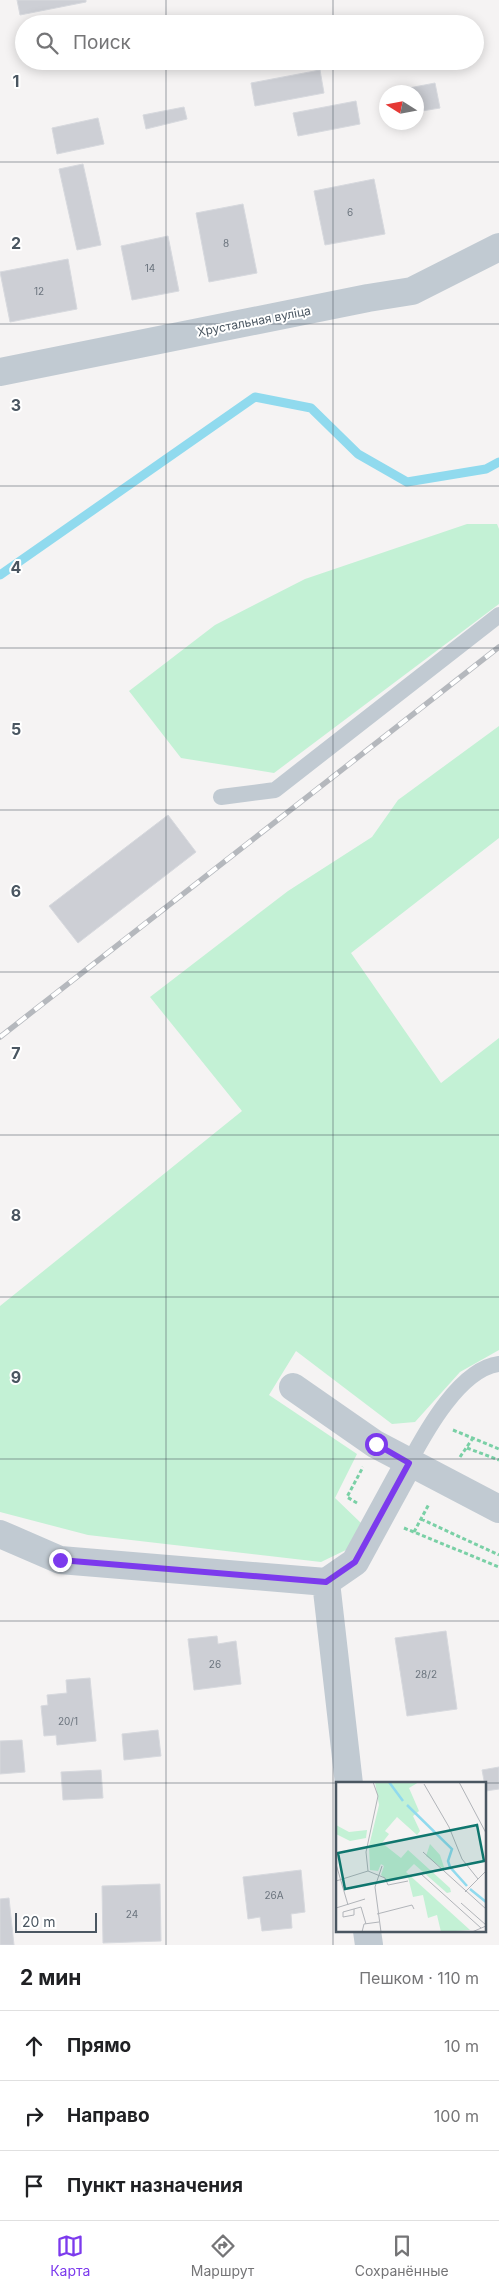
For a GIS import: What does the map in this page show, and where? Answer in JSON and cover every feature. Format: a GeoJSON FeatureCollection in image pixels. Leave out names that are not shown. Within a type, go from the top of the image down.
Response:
{"type":"FeatureCollection","features":[{"type":"Feature","properties":{"kind":"street","name":"Хрустальная вуліца"},"geometry":{"type":"LineString","coordinates":[[0,372],[368,298],[412,291],[499,246]]}},
{"type":"Feature","properties":{"kind":"street"},"geometry":{"type":"LineString","coordinates":[[293,1387],[376,1444],[499,1509]]}},
{"type":"Feature","properties":{"kind":"street"},"geometry":{"type":"LineString","coordinates":[[0,1534],[60,1560],[326,1582],[355,1562],[409,1463]]}},
{"type":"Feature","properties":{"kind":"street"},"geometry":{"type":"LineString","coordinates":[[326,1582],[350,1782]]}},
{"type":"Feature","properties":{"kind":"street"},"geometry":{"type":"LineString","coordinates":[[367,1932],[369,1945]]}},
{"type":"Feature","properties":{"kind":"lane"},"geometry":{"type":"LineString","coordinates":[[221,797],[274,790],[499,615]]}},
{"type":"Feature","properties":{"kind":"lane"},"geometry":{"type":"LineString","coordinates":[[409,1463],[425,1432],[465,1380],[490,1365],[499,1364]]}},
{"type":"Feature","properties":{"kind":"path"},"geometry":{"type":"LineString","coordinates":[[449,1428],[498,1448]]}},
{"type":"Feature","properties":{"kind":"path"},"geometry":{"type":"LineString","coordinates":[[467,1448],[499,1460]]}},
{"type":"Feature","properties":{"kind":"path"},"geometry":{"type":"LineString","coordinates":[[421,1519],[499,1555]]}},
{"type":"Feature","properties":{"kind":"green space"},"geometry":{"type":"Polygon","coordinates":[[[467,524],[497,524],[499,529],[499,604],[274,773],[181,758],[129,691],[215,625],[305,579],[467,524]]]}},
{"type":"Feature","properties":{"kind":"green space"},"geometry":{"type":"Polygon","coordinates":[[[499,726],[499,838],[351,953],[441,1083],[499,1038],[499,1350],[460,1372],[415,1422],[392,1424],[296,1351],[269,1395],[357,1454],[335,1498],[361,1523],[348,1549],[321,1562],[88,1535],[0,1512],[0,1306],[242,1111],[150,997],[288,891],[372,837],[398,800],[499,726]]]}},
{"type":"Feature","properties":{"kind":"building"},"geometry":{"type":"Polygon","coordinates":[[[17,0],[86,0],[86,2],[20,15],[17,0]]]}},
{"type":"Feature","properties":{"kind":"building"},"geometry":{"type":"Polygon","coordinates":[[[320,70],[324,93],[255,106],[251,83],[320,70]]]}},
{"type":"Feature","properties":{"kind":"building"},"geometry":{"type":"Polygon","coordinates":[[[435,83],[440,108],[424,111],[424,85],[435,83]]]}},
{"type":"Feature","properties":{"kind":"building"},"geometry":{"type":"Polygon","coordinates":[[[356,101],[360,124],[298,136],[293,113],[356,101]]]}},
{"type":"Feature","properties":{"kind":"building"},"geometry":{"type":"Polygon","coordinates":[[[184,107],[187,119],[146,129],[143,115],[184,107]]]}},
{"type":"Feature","properties":{"kind":"building"},"geometry":{"type":"Polygon","coordinates":[[[98,118],[104,144],[57,154],[52,128],[98,118]]]}},
{"type":"Feature","properties":{"kind":"building"},"geometry":{"type":"Polygon","coordinates":[[[83,164],[101,245],[77,250],[59,169],[83,164]]]}},
{"type":"Feature","properties":{"kind":"building"},"geometry":{"type":"Polygon","coordinates":[[[374,179],[385,234],[325,245],[314,191],[374,179]]]}},
{"type":"Feature","properties":{"kind":"building"},"geometry":{"type":"Polygon","coordinates":[[[243,204],[257,273],[209,282],[196,213],[243,204]]]}},
{"type":"Feature","properties":{"kind":"building"},"geometry":{"type":"Polygon","coordinates":[[[168,236],[179,291],[132,300],[121,246],[168,236]]]}},
{"type":"Feature","properties":{"kind":"building"},"geometry":{"type":"Polygon","coordinates":[[[68,259],[77,309],[10,322],[0,272],[68,259]]]}},
{"type":"Feature","properties":{"kind":"building"},"geometry":{"type":"Polygon","coordinates":[[[168,815],[196,852],[78,943],[49,906],[168,815]]]}},
{"type":"Feature","properties":{"kind":"building"},"geometry":{"type":"Polygon","coordinates":[[[446,1631],[457,1709],[407,1716],[395,1638],[446,1631]]]}},
{"type":"Feature","properties":{"kind":"building"},"geometry":{"type":"Polygon","coordinates":[[[217,1636],[218,1644],[236,1641],[241,1684],[194,1690],[188,1639],[217,1636]]]}},
{"type":"Feature","properties":{"kind":"building"},"geometry":{"type":"Polygon","coordinates":[[[90,1678],[96,1741],[57,1745],[56,1735],[44,1736],[41,1706],[48,1705],[47,1695],[67,1693],[66,1680],[90,1678]]]}},
{"type":"Feature","properties":{"kind":"building"},"geometry":{"type":"Polygon","coordinates":[[[158,1730],[161,1756],[124,1760],[122,1734],[158,1730]]]}},
{"type":"Feature","properties":{"kind":"building"},"geometry":{"type":"Polygon","coordinates":[[[22,1740],[25,1772],[0,1774],[0,1741],[22,1740]]]}},
{"type":"Feature","properties":{"kind":"building"},"geometry":{"type":"Polygon","coordinates":[[[499,1767],[499,1789],[486,1791],[486,1782],[484,1782],[482,1770],[499,1767]]]}},
{"type":"Feature","properties":{"kind":"building"},"geometry":{"type":"Polygon","coordinates":[[[101,1770],[103,1798],[63,1800],[61,1772],[101,1770]]]}},
{"type":"Feature","properties":{"kind":"building"},"geometry":{"type":"Polygon","coordinates":[[[301,1870],[305,1912],[291,1914],[292,1928],[262,1931],[260,1917],[248,1919],[243,1877],[301,1870]]]}},
{"type":"Feature","properties":{"kind":"building"},"geometry":{"type":"Polygon","coordinates":[[[160,1884],[161,1941],[103,1943],[102,1886],[160,1884]]]}},
{"type":"Feature","properties":{"kind":"building"},"geometry":{"type":"Polygon","coordinates":[[[9,1898],[14,1945],[0,1945],[0,1899],[9,1898]]]}},
{"type":"Feature","properties":{"kind":"waterway"},"geometry":{"type":"LineString","coordinates":[[0,575],[255,397],[311,408],[358,454],[407,482],[486,469],[499,462]]}},
{"type":"Feature","properties":{"kind":"railway"},"geometry":{"type":"LineString","coordinates":[[0,1037],[499,647]]}},
{"type":"Feature","properties":{"kind":"route"},"geometry":{"type":"LineString","coordinates":[[60,1560],[326,1582],[355,1562],[409,1463],[376,1444]]}}]}
